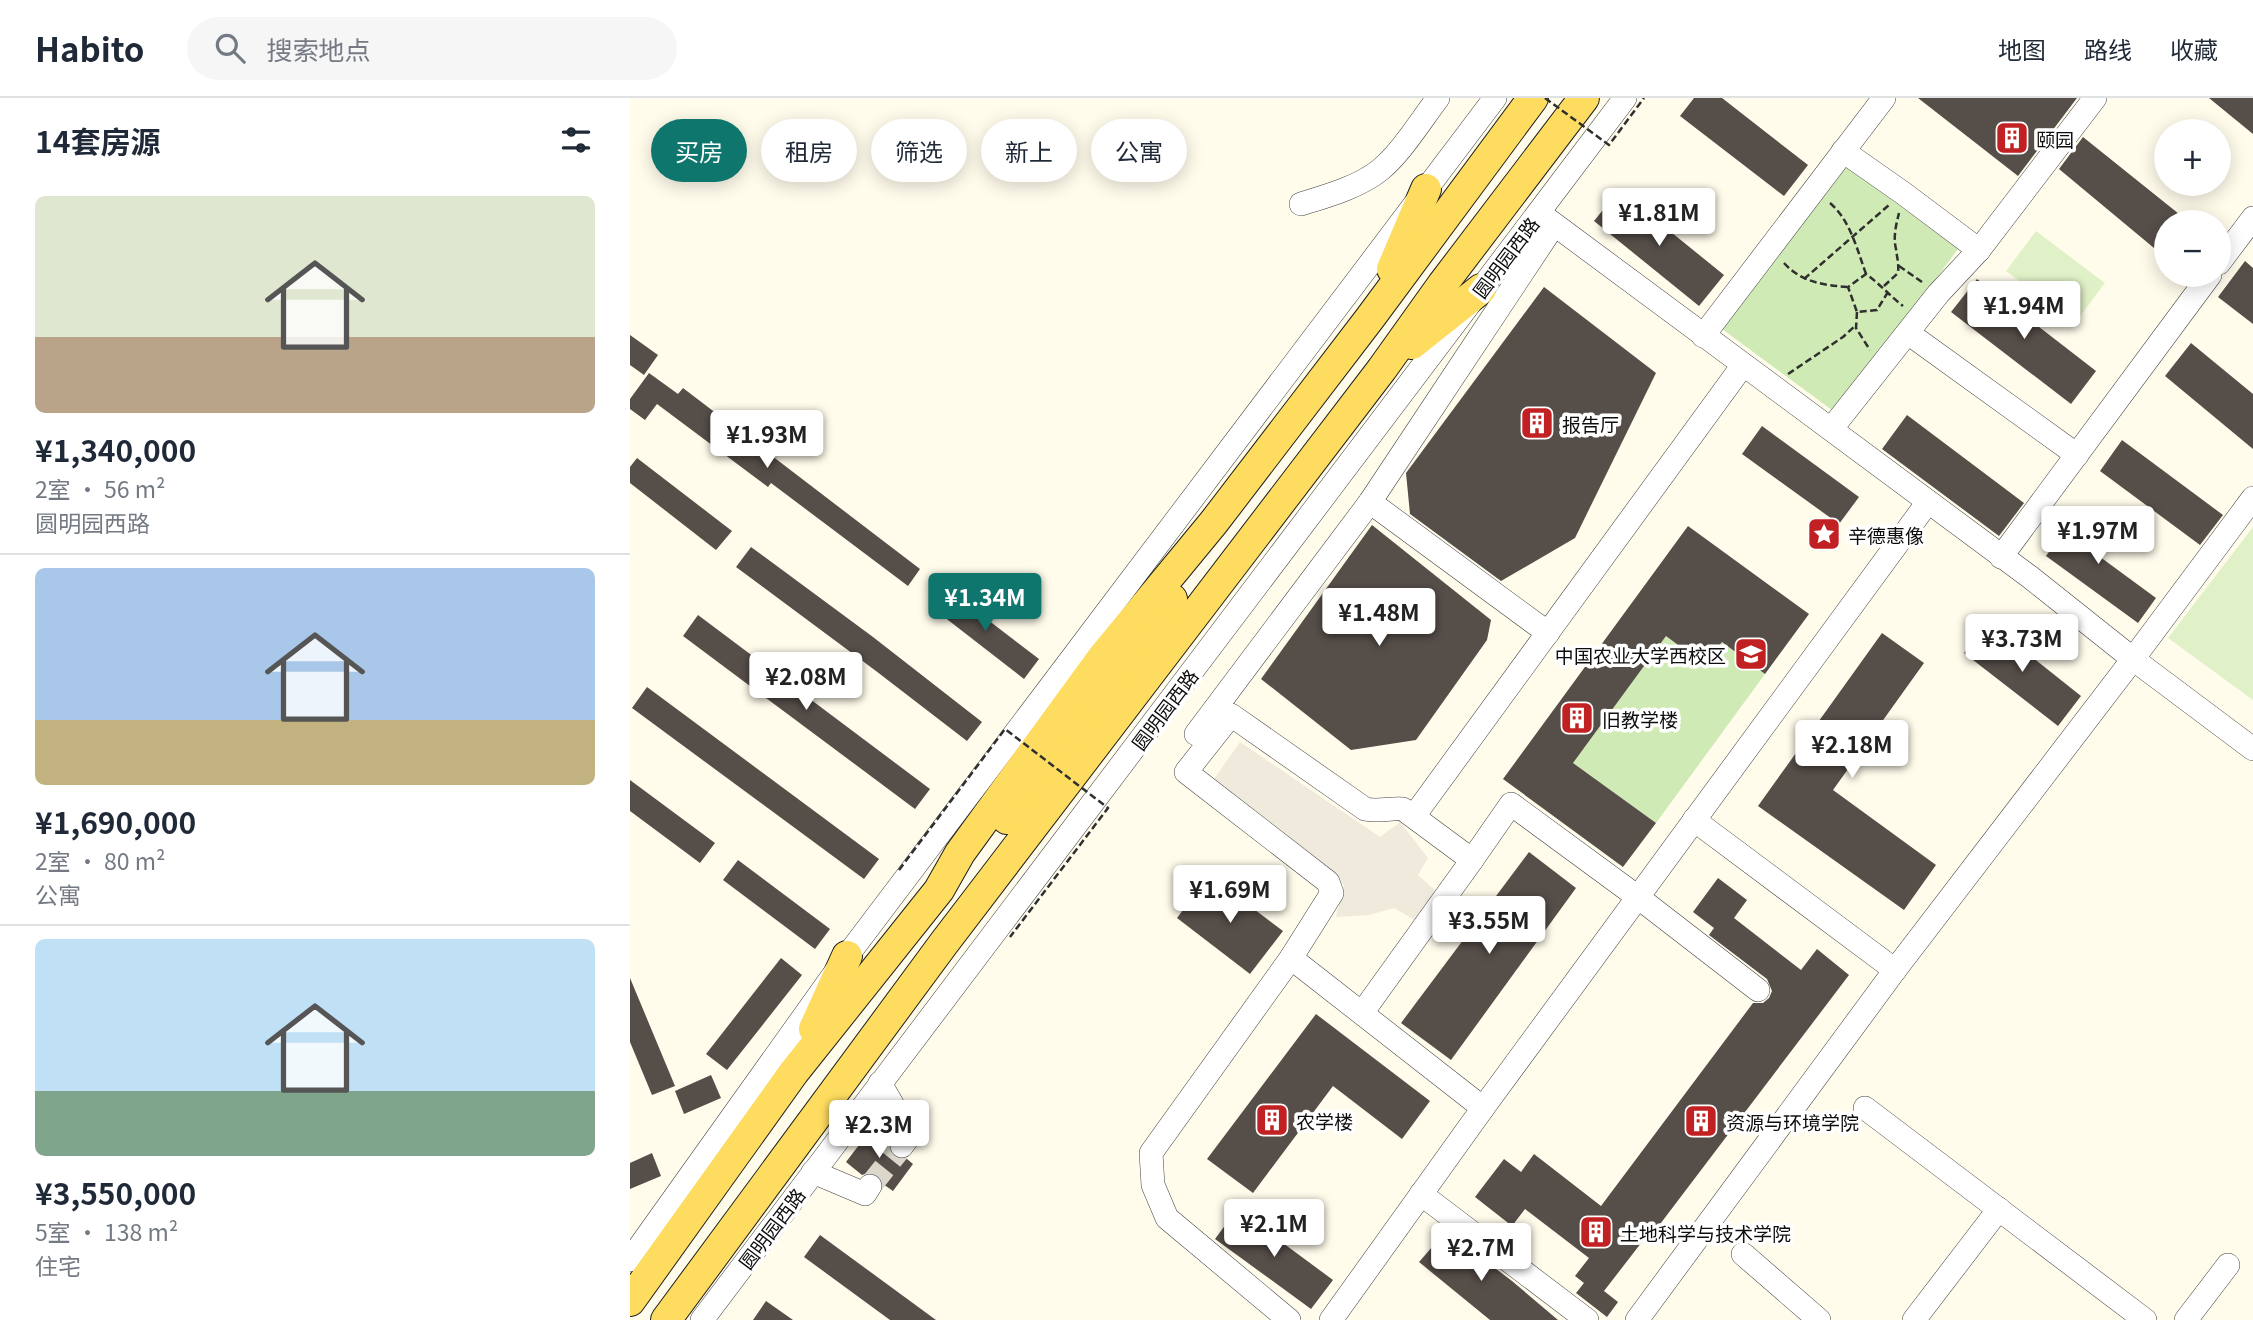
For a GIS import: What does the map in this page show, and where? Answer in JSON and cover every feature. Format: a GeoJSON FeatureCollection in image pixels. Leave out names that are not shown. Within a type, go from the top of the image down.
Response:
{"type":"FeatureCollection","features":[{"type":"Feature","properties":{"kind":"main road"},"geometry":{"type":"LineString","coordinates":[[630,1301],[794,1072],[939,890],[964,870],[1122,675],[1190,572],[1214,522],[1533,98]]}},
{"type":"Feature","properties":{"kind":"main road","name":"圆明园西路"},"geometry":{"type":"LineString","coordinates":[[666,1320],[944,943],[1382,369],[1584,98]]}},
{"type":"Feature","properties":{"kind":"main road"},"geometry":{"type":"LineString","coordinates":[[1370,318],[1426,189]]}},
{"type":"Feature","properties":{"kind":"main road"},"geometry":{"type":"LineString","coordinates":[[1382,369],[1480,289]]}},
{"type":"Feature","properties":{"kind":"main road"},"geometry":{"type":"LineString","coordinates":[[794,1072],[847,956]]}},
{"type":"Feature","properties":{"kind":"street"},"geometry":{"type":"LineString","coordinates":[[1301,204],[1353,185],[1379,171],[1438,98]]}},
{"type":"Feature","properties":{"kind":"street","name":"圆明园西路"},"geometry":{"type":"LineString","coordinates":[[702,1320],[1480,289],[1546,219],[1625,98]]}},
{"type":"Feature","properties":{"kind":"street"},"geometry":{"type":"LineString","coordinates":[[1703,336],[1884,98]]}},
{"type":"Feature","properties":{"kind":"street"},"geometry":{"type":"LineString","coordinates":[[1832,428],[1938,294],[1979,250],[2095,98]]}},
{"type":"Feature","properties":{"kind":"street"},"geometry":{"type":"LineString","coordinates":[[630,1260],[847,956],[1426,189],[1487,101]]}},
{"type":"Feature","properties":{"kind":"street"},"geometry":{"type":"LineString","coordinates":[[1843,151],[1979,250]]}},
{"type":"Feature","properties":{"kind":"street"},"geometry":{"type":"LineString","coordinates":[[2231,247],[2253,218]]}},
{"type":"Feature","properties":{"kind":"street"},"geometry":{"type":"LineString","coordinates":[[1289,1320],[1167,1218],[1153,1185],[1151,1153],[1291,958],[1332,893],[1328,882],[1186,772],[1202,739],[1370,502],[1546,219],[1832,428],[2253,749]]}},
{"type":"Feature","properties":{"kind":"street"},"geometry":{"type":"LineString","coordinates":[[2001,556],[2201,287]]}},
{"type":"Feature","properties":{"kind":"street"},"geometry":{"type":"LineString","coordinates":[[1913,326],[2077,455]]}},
{"type":"Feature","properties":{"kind":"street"},"geometry":{"type":"LineString","coordinates":[[1415,816],[1743,365]]}},
{"type":"Feature","properties":{"kind":"street"},"geometry":{"type":"LineString","coordinates":[[1637,1320],[1895,970],[2253,498]]}},
{"type":"Feature","properties":{"kind":"street"},"geometry":{"type":"LineString","coordinates":[[1370,502],[1548,633]]}},
{"type":"Feature","properties":{"kind":"street"},"geometry":{"type":"LineString","coordinates":[[1331,1320],[1483,1108],[1928,502]]}},
{"type":"Feature","properties":{"kind":"street"},"geometry":{"type":"LineString","coordinates":[[1163,710],[1202,739]]}},
{"type":"Feature","properties":{"kind":"street"},"geometry":{"type":"LineString","coordinates":[[1202,739],[1231,715],[1365,809],[1375,812],[1391,808],[1403,809],[1472,860]]}},
{"type":"Feature","properties":{"kind":"street"},"geometry":{"type":"LineString","coordinates":[[1362,1013],[1511,804],[1759,990]]}},
{"type":"Feature","properties":{"kind":"street"},"geometry":{"type":"LineString","coordinates":[[1694,820],[1895,970]]}},
{"type":"Feature","properties":{"kind":"street"},"geometry":{"type":"LineString","coordinates":[[1291,958],[1483,1108]]}},
{"type":"Feature","properties":{"kind":"street"},"geometry":{"type":"LineString","coordinates":[[880,1083],[910,1135],[902,1146]]}},
{"type":"Feature","properties":{"kind":"street"},"geometry":{"type":"LineString","coordinates":[[1864,1108],[2145,1320]]}},
{"type":"Feature","properties":{"kind":"street"},"geometry":{"type":"LineString","coordinates":[[813,1172],[864,1194],[870,1186]]}},
{"type":"Feature","properties":{"kind":"street"},"geometry":{"type":"LineString","coordinates":[[1421,1194],[1587,1320]]}},
{"type":"Feature","properties":{"kind":"street"},"geometry":{"type":"LineString","coordinates":[[1914,1320],[1999,1209]]}},
{"type":"Feature","properties":{"kind":"street"},"geometry":{"type":"LineString","coordinates":[[1743,1254],[1819,1320]]}},
{"type":"Feature","properties":{"kind":"street"},"geometry":{"type":"LineString","coordinates":[[2186,1320],[2228,1265]]}},
{"type":"Feature","properties":{"kind":"path"},"geometry":{"type":"LineString","coordinates":[[1545,98],[1609,145],[1644,98]]}},
{"type":"Feature","properties":{"kind":"path"},"geometry":{"type":"LineString","coordinates":[[1814,189],[1835,207],[1853,236],[1866,274],[1884,286],[1913,326]]}},
{"type":"Feature","properties":{"kind":"path"},"geometry":{"type":"LineString","coordinates":[[1804,279],[1903,193]]}},
{"type":"Feature","properties":{"kind":"path"},"geometry":{"type":"LineString","coordinates":[[1884,286],[1898,273],[1895,229],[1903,193]]}},
{"type":"Feature","properties":{"kind":"path"},"geometry":{"type":"LineString","coordinates":[[1770,247],[1787,267],[1804,279],[1823,285],[1848,287],[1866,274]]}},
{"type":"Feature","properties":{"kind":"path"},"geometry":{"type":"LineString","coordinates":[[1899,266],[1938,294]]}},
{"type":"Feature","properties":{"kind":"path"},"geometry":{"type":"LineString","coordinates":[[1848,287],[1857,312],[1856,328],[1868,349],[1885,362]]}},
{"type":"Feature","properties":{"kind":"path"},"geometry":{"type":"LineString","coordinates":[[1857,312],[1877,310],[1888,292]]}},
{"type":"Feature","properties":{"kind":"path"},"geometry":{"type":"LineString","coordinates":[[1772,386],[1856,325]]}},
{"type":"Feature","properties":{"kind":"path"},"geometry":{"type":"LineString","coordinates":[[899,870],[1005,729],[1108,808],[1010,937]]}},
{"type":"Feature","properties":{"kind":"green space"},"geometry":{"type":"Polygon","coordinates":[[[1844,164],[1958,249],[1836,413],[1722,329],[1844,164]]]}},
{"type":"Feature","properties":{"kind":"green space"},"geometry":{"type":"Polygon","coordinates":[[[2036,231],[2105,283],[2075,323],[2006,271],[2036,231]]]}},
{"type":"Feature","properties":{"kind":"green space"},"geometry":{"type":"Polygon","coordinates":[[[2253,527],[2253,700],[2168,638],[2253,527]]]}},
{"type":"Feature","properties":{"kind":"green space"},"geometry":{"type":"Polygon","coordinates":[[[1666,636],[1705,665],[1722,642],[1765,674],[1656,823],[1573,763],[1666,636]]]}},
{"type":"Feature","properties":{"kind":"shaded area"},"geometry":{"type":"Polygon","coordinates":[[[1240,742],[1380,837],[1400,822],[1428,858],[1418,875],[1436,891],[1417,921],[1394,908],[1369,915],[1336,917],[1344,885],[1214,779],[1240,742]]]}},
{"type":"Feature","properties":{"kind":"building"},"geometry":{"type":"Polygon","coordinates":[[[1694,98],[1722,98],[1808,165],[1784,196],[1680,116],[1694,98]]]}},
{"type":"Feature","properties":{"kind":"building","name":"颐园"},"geometry":{"type":"Polygon","coordinates":[[[1918,98],[2077,98],[2018,176],[1918,98]]]}},
{"type":"Feature","properties":{"kind":"building"},"geometry":{"type":"Polygon","coordinates":[[[2209,98],[2253,98],[2253,134],[2209,98]]]}},
{"type":"Feature","properties":{"kind":"building"},"geometry":{"type":"Polygon","coordinates":[[[2083,137],[2174,210],[2154,210],[2154,248],[2059,169],[2083,137]]]}},
{"type":"Feature","properties":{"kind":"building"},"geometry":{"type":"Polygon","coordinates":[[[1619,190],[1724,275],[1699,306],[1594,221],[1619,190]]]}},
{"type":"Feature","properties":{"kind":"building"},"geometry":{"type":"Polygon","coordinates":[[[2245,261],[2253,268],[2253,324],[2218,297],[2226,287],[2231,287],[2231,280],[2245,261]]]}},
{"type":"Feature","properties":{"kind":"building"},"geometry":{"type":"Polygon","coordinates":[[[1977,279],[2096,371],[2071,404],[1951,312],[1977,279]]]}},
{"type":"Feature","properties":{"kind":"building","name":"报告厅"},"geometry":{"type":"Polygon","coordinates":[[[1544,287],[1656,373],[1575,538],[1501,581],[1410,514],[1406,473],[1544,287]]]}},
{"type":"Feature","properties":{"kind":"building"},"geometry":{"type":"Polygon","coordinates":[[[630,335],[658,355],[644,375],[630,365],[630,335]]]}},
{"type":"Feature","properties":{"kind":"building"},"geometry":{"type":"Polygon","coordinates":[[[2191,343],[2253,394],[2253,449],[2165,376],[2191,343]]]}},
{"type":"Feature","properties":{"kind":"building"},"geometry":{"type":"Polygon","coordinates":[[[649,373],[678,394],[683,388],[920,569],[908,586],[771,483],[768,487],[657,404],[645,420],[630,409],[630,399],[649,373]]]}},
{"type":"Feature","properties":{"kind":"building"},"geometry":{"type":"Polygon","coordinates":[[[1907,415],[2024,503],[1999,536],[1882,449],[1907,415]]]}},
{"type":"Feature","properties":{"kind":"building"},"geometry":{"type":"Polygon","coordinates":[[[1762,426],[1859,497],[1839,524],[1742,454],[1762,426]]]}},
{"type":"Feature","properties":{"kind":"building"},"geometry":{"type":"Polygon","coordinates":[[[2122,440],[2223,515],[2200,545],[2100,471],[2122,440]]]}},
{"type":"Feature","properties":{"kind":"building"},"geometry":{"type":"Polygon","coordinates":[[[637,458],[732,531],[716,550],[630,483],[630,467],[637,458]]]}},
{"type":"Feature","properties":{"kind":"building"},"geometry":{"type":"Polygon","coordinates":[[[2083,506],[2110,525],[2092,551],[2156,598],[2138,623],[2046,556],[2083,506]]]}},
{"type":"Feature","properties":{"kind":"building"},"geometry":{"type":"Polygon","coordinates":[[[1372,525],[1491,620],[1487,640],[1416,740],[1351,750],[1261,679],[1372,525]]]}},
{"type":"Feature","properties":{"kind":"building","name":"旧教学楼"},"geometry":{"type":"Polygon","coordinates":[[[1688,526],[1809,614],[1765,674],[1722,642],[1705,665],[1666,636],[1573,763],[1656,823],[1623,867],[1503,779],[1688,526]]]}},
{"type":"Feature","properties":{"kind":"building"},"geometry":{"type":"Polygon","coordinates":[[[751,547],[982,722],[967,741],[736,567],[751,547]]]}},
{"type":"Feature","properties":{"kind":"building"},"geometry":{"type":"Polygon","coordinates":[[[945,587],[1039,659],[1024,679],[930,606],[945,587]]]}},
{"type":"Feature","properties":{"kind":"building"},"geometry":{"type":"Polygon","coordinates":[[[698,615],[930,789],[915,809],[683,636],[698,615]]]}},
{"type":"Feature","properties":{"kind":"building"},"geometry":{"type":"Polygon","coordinates":[[[1988,622],[2081,696],[2058,726],[1964,653],[1988,622]]]}},
{"type":"Feature","properties":{"kind":"building"},"geometry":{"type":"Polygon","coordinates":[[[1882,633],[1924,663],[1833,790],[1936,865],[1904,910],[1758,806],[1882,633]]]}},
{"type":"Feature","properties":{"kind":"building"},"geometry":{"type":"Polygon","coordinates":[[[647,687],[879,859],[864,879],[632,708],[647,687]]]}},
{"type":"Feature","properties":{"kind":"building"},"geometry":{"type":"Polygon","coordinates":[[[630,780],[715,843],[700,863],[630,811],[630,780]]]}},
{"type":"Feature","properties":{"kind":"building"},"geometry":{"type":"Polygon","coordinates":[[[1529,852],[1576,888],[1451,1060],[1401,1023],[1529,852]]]}},
{"type":"Feature","properties":{"kind":"building"},"geometry":{"type":"Polygon","coordinates":[[[738,860],[830,929],[815,949],[723,880],[738,860]]]}},
{"type":"Feature","properties":{"kind":"building"},"geometry":{"type":"Polygon","coordinates":[[[1209,875],[1283,931],[1250,974],[1177,918],[1209,875]]]}},
{"type":"Feature","properties":{"kind":"building"},"geometry":{"type":"Polygon","coordinates":[[[1718,878],[1747,900],[1734,918],[1801,970],[1817,949],[1849,975],[1648,1240],[1645,1238],[1604,1291],[1618,1302],[1607,1317],[1576,1293],[1584,1283],[1575,1276],[1589,1258],[1525,1209],[1512,1226],[1475,1197],[1504,1159],[1521,1172],[1534,1154],[1601,1206],[1753,1003],[1763,1003],[1769,998],[1772,991],[1767,979],[1709,935],[1714,928],[1693,912],[1718,878]]]}},
{"type":"Feature","properties":{"kind":"building"},"geometry":{"type":"Polygon","coordinates":[[[781,958],[802,975],[727,1070],[706,1054],[781,958]]]}},
{"type":"Feature","properties":{"kind":"building"},"geometry":{"type":"Polygon","coordinates":[[[630,978],[675,1086],[652,1095],[630,1042],[630,978]]]}},
{"type":"Feature","properties":{"kind":"building","name":"农学楼"},"geometry":{"type":"Polygon","coordinates":[[[1316,1014],[1430,1101],[1402,1139],[1333,1086],[1253,1193],[1207,1159],[1316,1014]]]}},
{"type":"Feature","properties":{"kind":"building"},"geometry":{"type":"Polygon","coordinates":[[[711,1075],[721,1098],[684,1114],[675,1091],[711,1075]]]}},
{"type":"Feature","properties":{"kind":"building"},"geometry":{"type":"Polygon","coordinates":[[[872,1128],[889,1141],[889,1151],[893,1157],[907,1159],[913,1164],[893,1191],[883,1184],[877,1174],[870,1172],[862,1175],[846,1162],[872,1128]]]}},
{"type":"Feature","properties":{"kind":"building"},"geometry":{"type":"Polygon","coordinates":[[[652,1153],[661,1176],[630,1189],[630,1163],[652,1153]]]}},
{"type":"Feature","properties":{"kind":"building"},"geometry":{"type":"Polygon","coordinates":[[[1237,1209],[1333,1280],[1311,1309],[1215,1239],[1237,1209]]]}},
{"type":"Feature","properties":{"kind":"building"},"geometry":{"type":"Polygon","coordinates":[[[1446,1231],[1558,1320],[1490,1320],[1419,1262],[1446,1231]]]}},
{"type":"Feature","properties":{"kind":"building"},"geometry":{"type":"Polygon","coordinates":[[[820,1235],[936,1320],[890,1320],[804,1257],[820,1235]]]}},
{"type":"Feature","properties":{"kind":"building"},"geometry":{"type":"Polygon","coordinates":[[[766,1301],[793,1320],[753,1320],[766,1301]]]}},
{"type":"Feature","properties":{"kind":"tunnel"},"geometry":{"type":"LineString","coordinates":[[870,1186],[902,1146]]}},
{"type":"Feature","properties":{"kind":"place","name":"颐园"},"geometry":{"type":"Point","coordinates":[2012,138]}},
{"type":"Feature","properties":{"kind":"place","name":"报告厅"},"geometry":{"type":"Point","coordinates":[1537,423]}},
{"type":"Feature","properties":{"kind":"place","name":"辛德惠像"},"geometry":{"type":"Point","coordinates":[1824,534]}},
{"type":"Feature","properties":{"kind":"place","name":"中国农业大学西校区"},"geometry":{"type":"Point","coordinates":[1751,654]}},
{"type":"Feature","properties":{"kind":"place","name":"旧教学楼"},"geometry":{"type":"Point","coordinates":[1577,718]}},
{"type":"Feature","properties":{"kind":"place","name":"农学楼"},"geometry":{"type":"Point","coordinates":[1272,1120]}},
{"type":"Feature","properties":{"kind":"place","name":"资源与环境学院"},"geometry":{"type":"Point","coordinates":[1701,1121]}},
{"type":"Feature","properties":{"kind":"place","name":"土地科学与技术学院"},"geometry":{"type":"Point","coordinates":[1596,1232]}}]}
